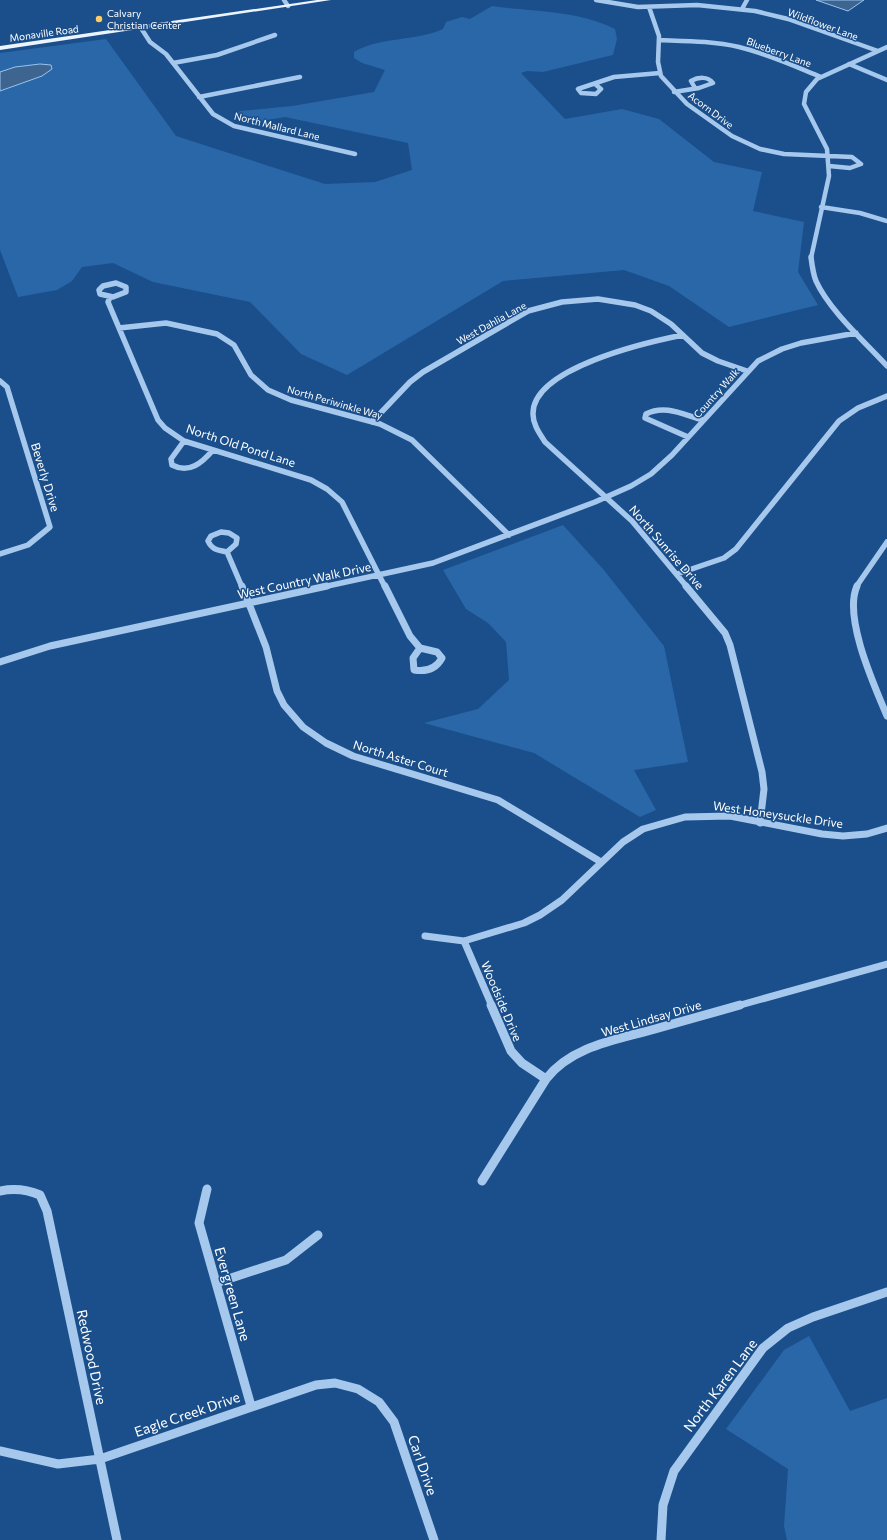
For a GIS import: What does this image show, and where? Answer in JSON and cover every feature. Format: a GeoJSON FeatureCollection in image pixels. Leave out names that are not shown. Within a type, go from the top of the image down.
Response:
{"type":"FeatureCollection","features":[{"type":"Feature","properties":{"kind":"main road","name":"Monaville Road"},"geometry":{"type":"LineString","coordinates":[[0,48],[328,0]]}},
{"type":"Feature","properties":{"kind":"street"},"geometry":{"type":"LineString","coordinates":[[284,0],[288,6]]}},
{"type":"Feature","properties":{"kind":"street","name":"Wildflower Lane"},"geometry":{"type":"LineString","coordinates":[[596,0],[624,6],[649,7],[697,5],[742,9],[788,19],[878,51]]}},
{"type":"Feature","properties":{"kind":"street"},"geometry":{"type":"LineString","coordinates":[[742,9],[746,0]]}},
{"type":"Feature","properties":{"kind":"street"},"geometry":{"type":"LineString","coordinates":[[595,84],[601,89],[596,94],[581,93],[578,89],[620,76],[660,73],[658,62],[659,40],[649,7]]}},
{"type":"Feature","properties":{"kind":"street","name":"North Mallard Lane"},"geometry":{"type":"LineString","coordinates":[[141,28],[150,42],[166,54],[213,114],[234,126],[355,154]]}},
{"type":"Feature","properties":{"kind":"street"},"geometry":{"type":"LineString","coordinates":[[173,63],[217,56],[275,35]]}},
{"type":"Feature","properties":{"kind":"street","name":"Blueberry Lane"},"geometry":{"type":"LineString","coordinates":[[659,40],[704,42],[735,46],[765,54],[821,77]]}},
{"type":"Feature","properties":{"kind":"street"},"geometry":{"type":"LineString","coordinates":[[887,47],[821,77],[809,87],[806,92],[804,104],[826,149],[829,166],[829,176],[811,256],[812,269],[822,292],[856,333],[887,366]]}},
{"type":"Feature","properties":{"kind":"street"},"geometry":{"type":"LineString","coordinates":[[849,64],[887,80]]}},
{"type":"Feature","properties":{"kind":"street","name":"Acorn Drive"},"geometry":{"type":"LineString","coordinates":[[660,73],[674,92],[732,136],[749,146],[784,154],[852,157],[858,160],[861,164],[856,168],[829,166]]}},
{"type":"Feature","properties":{"kind":"street"},"geometry":{"type":"LineString","coordinates":[[199,97],[285,82],[300,77]]}},
{"type":"Feature","properties":{"kind":"street"},"geometry":{"type":"LineString","coordinates":[[674,92],[695,88]]}},
{"type":"Feature","properties":{"kind":"street"},"geometry":{"type":"LineString","coordinates":[[822,207],[860,213],[884,220],[887,215]]}},
{"type":"Feature","properties":{"kind":"street","name":"North Old Pond Lane"},"geometry":{"type":"LineString","coordinates":[[116,283],[126,287],[126,292],[124,294],[110,297],[100,294],[101,288],[116,283]]}},
{"type":"Feature","properties":{"kind":"street","name":"North Old Pond Lane"},"geometry":{"type":"LineString","coordinates":[[110,297],[108,302],[158,420],[165,428],[184,441],[291,473],[311,480],[327,489],[342,502],[349,512],[410,636],[420,648]]}},
{"type":"Feature","properties":{"kind":"street","name":"West Dahlia Lane"},"geometry":{"type":"LineString","coordinates":[[372,422],[410,382],[424,372],[528,311],[542,306],[574,300],[592,299],[622,302],[654,313],[666,320],[703,353],[747,372]]}},
{"type":"Feature","properties":{"kind":"street","name":"North Periwinkle Way"},"geometry":{"type":"LineString","coordinates":[[119,328],[166,323],[186,326],[217,334],[234,345],[251,375],[268,390],[292,400],[372,422],[395,431],[412,440],[509,535]]}},
{"type":"Feature","properties":{"kind":"street","name":"Country Walk"},"geometry":{"type":"LineString","coordinates":[[606,498],[651,474],[672,455],[758,361],[782,348],[856,333]]}},
{"type":"Feature","properties":{"kind":"street","name":"North Sunrise Drive"},"geometry":{"type":"LineString","coordinates":[[683,335],[643,343],[583,364],[550,383],[540,393],[533,407],[533,417],[536,428],[546,442],[632,521],[725,633],[730,645],[762,772],[764,790],[760,822]]}},
{"type":"Feature","properties":{"kind":"street","name":"Beverly Drive"},"geometry":{"type":"LineString","coordinates":[[0,381],[7,388],[50,527],[37,539],[19,550],[0,554]]}},
{"type":"Feature","properties":{"kind":"street"},"geometry":{"type":"LineString","coordinates":[[677,574],[724,558],[736,549],[839,421],[849,413],[887,396]]}},
{"type":"Feature","properties":{"kind":"street"},"geometry":{"type":"LineString","coordinates":[[688,437],[654,423],[645,418],[646,414],[652,409],[659,408],[703,420]]}},
{"type":"Feature","properties":{"kind":"street"},"geometry":{"type":"LineString","coordinates":[[184,441],[171,459],[172,465],[176,468],[183,470],[196,466],[213,450]]}},
{"type":"Feature","properties":{"kind":"street","name":"West Country Walk Drive"},"geometry":{"type":"LineString","coordinates":[[0,662],[50,646],[433,563],[606,498]]}},
{"type":"Feature","properties":{"kind":"street"},"geometry":{"type":"LineString","coordinates":[[887,542],[857,585],[852,599],[853,622],[887,716]]}},
{"type":"Feature","properties":{"kind":"street","name":"North Aster Court"},"geometry":{"type":"LineString","coordinates":[[227,552],[266,647],[275,688],[284,705],[296,720],[311,733],[335,748],[365,761],[481,793],[500,801],[601,862]]}},
{"type":"Feature","properties":{"kind":"street"},"geometry":{"type":"LineString","coordinates":[[420,648],[437,652],[442,658],[439,665],[432,669],[420,671],[414,670],[412,660],[420,648]]}},
{"type":"Feature","properties":{"kind":"street","name":"West Honeysuckle Drive"},"geometry":{"type":"LineString","coordinates":[[464,941],[524,923],[540,915],[562,900],[623,842],[643,828],[662,822],[685,817],[705,815],[730,816],[843,836],[867,834],[887,828]]}},
{"type":"Feature","properties":{"kind":"street"},"geometry":{"type":"LineString","coordinates":[[425,936],[464,941]]}},
{"type":"Feature","properties":{"kind":"street","name":"Woodside Drive"},"geometry":{"type":"LineString","coordinates":[[464,941],[511,1051],[522,1063],[546,1079]]}},
{"type":"Feature","properties":{"kind":"street","name":"West Lindsay Drive"},"geometry":{"type":"LineString","coordinates":[[482,1181],[555,1066],[574,1054],[594,1046],[887,964]]}},
{"type":"Feature","properties":{"kind":"street","name":"Redwood Drive"},"geometry":{"type":"LineString","coordinates":[[0,1191],[10,1188],[28,1189],[40,1194],[47,1211],[117,1540]]}},
{"type":"Feature","properties":{"kind":"street","name":"Evergreen Lane"},"geometry":{"type":"LineString","coordinates":[[207,1189],[199,1223],[251,1406]]}},
{"type":"Feature","properties":{"kind":"street"},"geometry":{"type":"LineString","coordinates":[[216,1283],[286,1260],[318,1235]]}},
{"type":"Feature","properties":{"kind":"street","name":"North Karen Lane"},"geometry":{"type":"LineString","coordinates":[[661,1540],[660,1524],[664,1493],[674,1471],[763,1348],[788,1328],[813,1317],[886,1292]]}},
{"type":"Feature","properties":{"kind":"street","name":"Eagle Creek Drive"},"geometry":{"type":"LineString","coordinates":[[0,1451],[58,1464],[100,1459],[251,1406],[316,1385],[335,1383],[358,1389],[379,1402]]}},
{"type":"Feature","properties":{"kind":"street","name":"Carl Drive"},"geometry":{"type":"LineString","coordinates":[[379,1402],[394,1422],[434,1540]]}},
{"type":"Feature","properties":{"kind":"shaded area"},"geometry":{"type":"Polygon","coordinates":[[[816,0],[864,0],[848,11],[816,0]]]}},
{"type":"Feature","properties":{"kind":"shaded area"},"geometry":{"type":"Polygon","coordinates":[[[492,6],[570,15],[586,18],[615,29],[617,39],[613,55],[543,72],[527,71],[521,73],[565,119],[622,109],[659,119],[714,162],[762,172],[753,211],[804,222],[798,272],[818,305],[729,327],[669,286],[624,270],[503,281],[347,375],[301,354],[250,302],[153,282],[113,263],[82,267],[72,281],[57,290],[18,297],[0,250],[0,53],[106,39],[176,136],[325,184],[375,182],[412,170],[408,143],[285,117],[261,121],[239,119],[235,115],[240,111],[292,106],[374,92],[385,70],[362,63],[354,58],[354,52],[375,43],[432,33],[443,29],[446,22],[462,17],[470,19],[492,6]]]}},
{"type":"Feature","properties":{"kind":"shaded area"},"geometry":{"type":"Polygon","coordinates":[[[40,64],[51,65],[52,69],[42,76],[0,91],[0,72],[15,67],[40,64]]]}},
{"type":"Feature","properties":{"kind":"shaded area"},"geometry":{"type":"Polygon","coordinates":[[[563,525],[603,569],[664,646],[688,762],[634,770],[656,810],[640,817],[534,753],[424,723],[478,709],[509,680],[506,642],[488,623],[466,609],[443,570],[563,525]]]}},
{"type":"Feature","properties":{"kind":"shaded area"},"geometry":{"type":"Polygon","coordinates":[[[809,1336],[850,1411],[887,1398],[887,1540],[787,1540],[784,1526],[788,1469],[726,1429],[784,1350],[809,1336]]]}},
{"type":"Feature","properties":{"kind":"place","name":"Calvary Christian Center"},"geometry":{"type":"Point","coordinates":[99,19]}}]}
